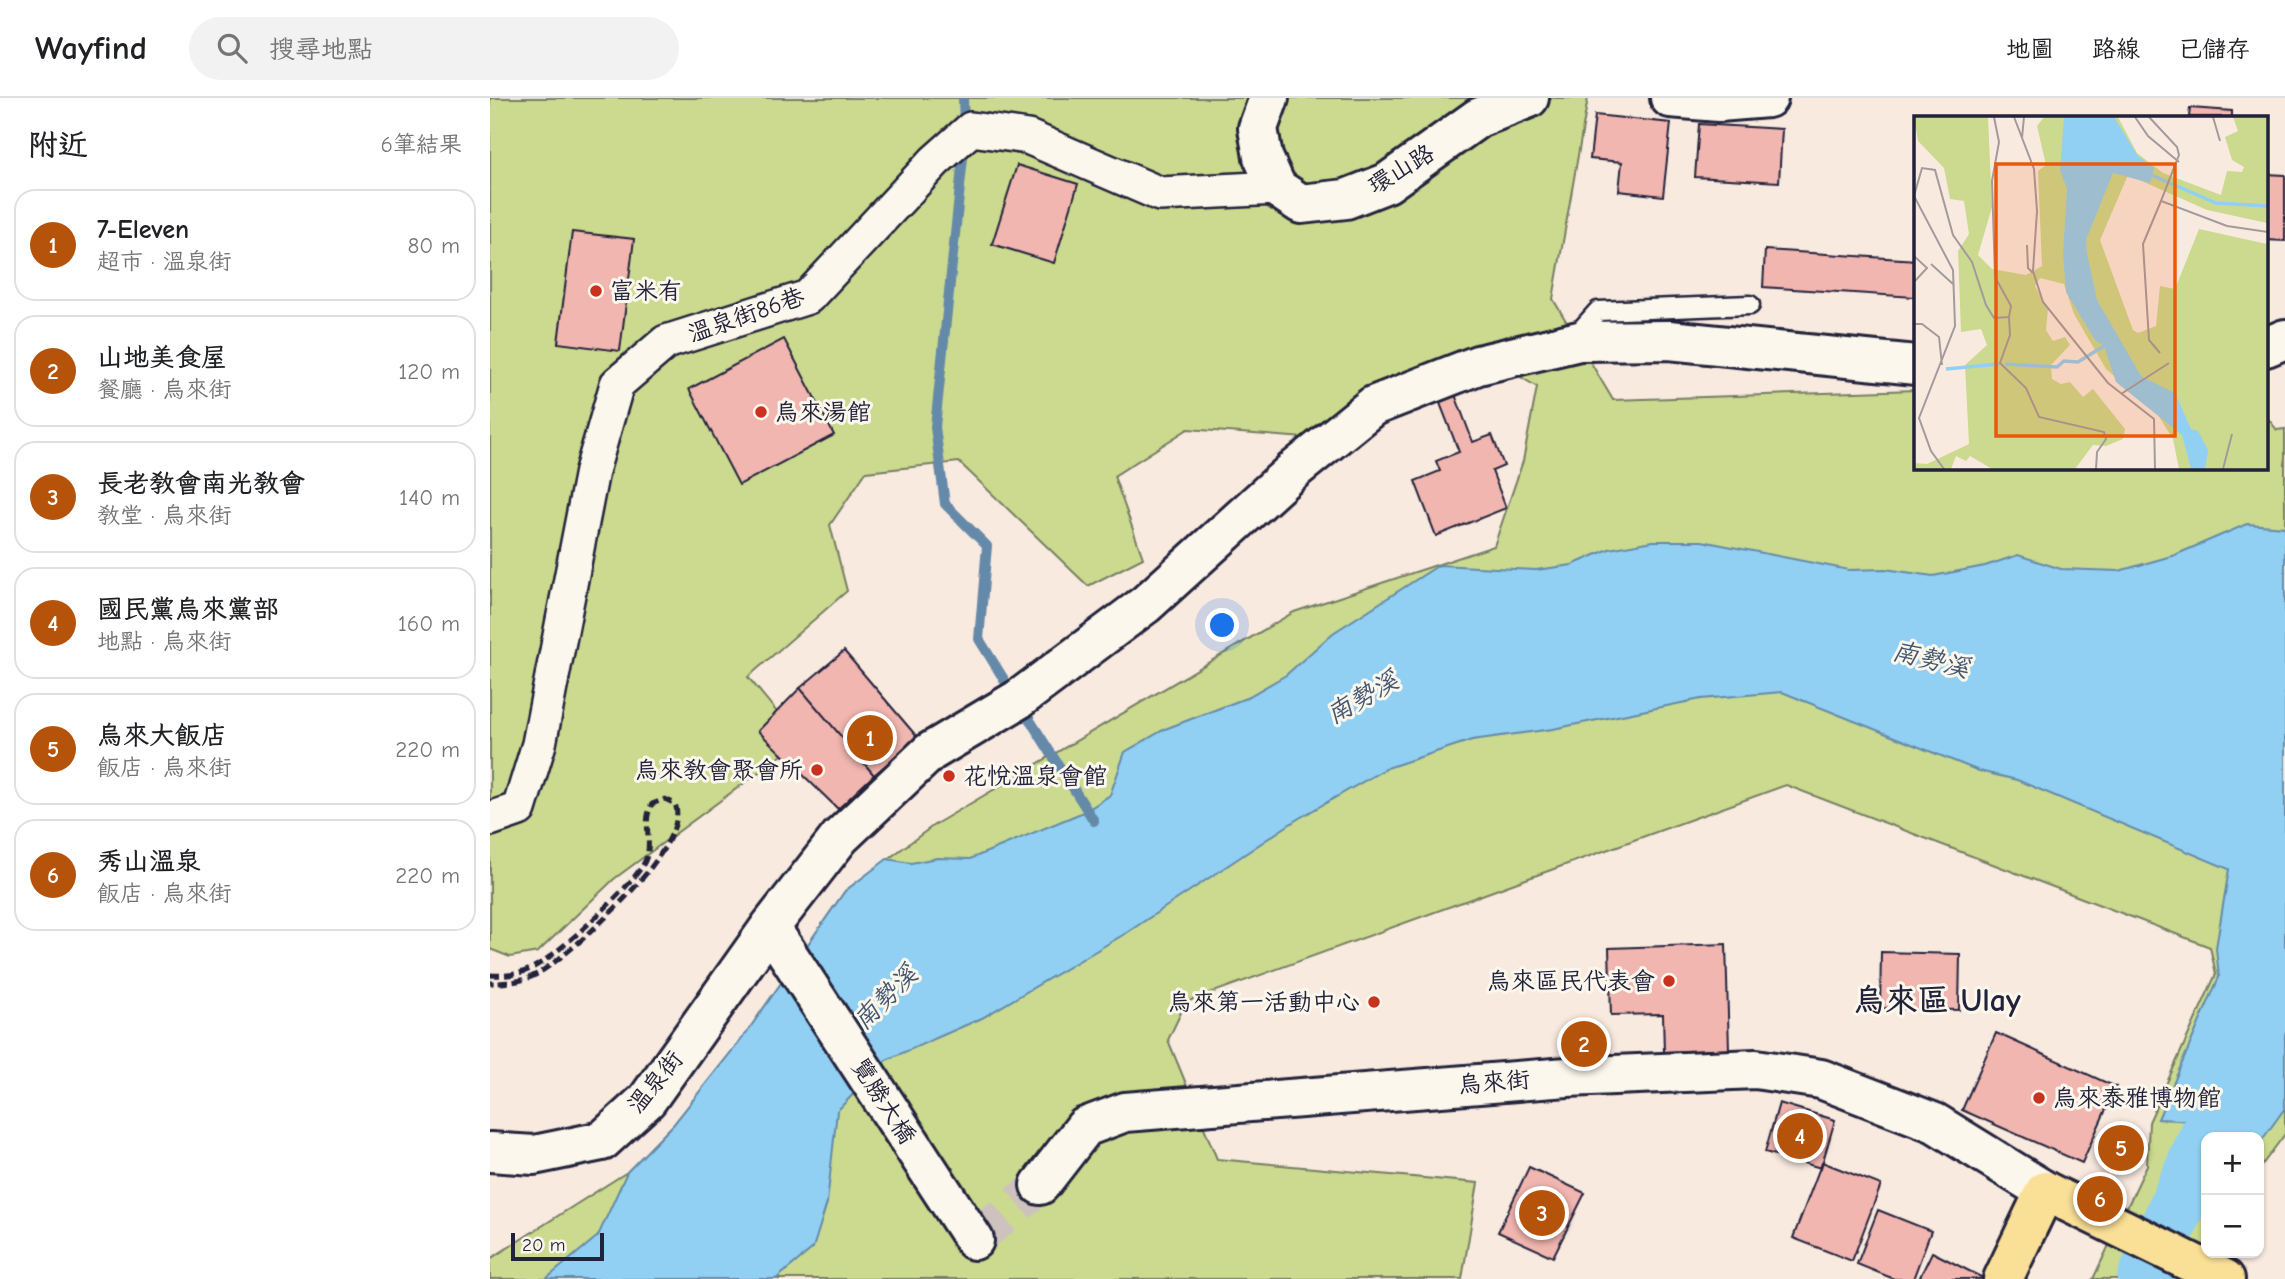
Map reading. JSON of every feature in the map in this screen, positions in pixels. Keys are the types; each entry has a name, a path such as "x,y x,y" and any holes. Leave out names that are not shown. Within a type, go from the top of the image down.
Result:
{"main road":[{"name":"烏來街","path":"2045,1191 2225,1279"},
{"path":"2003,1279 2045,1191"}],"street":[{"path":"1269,98 1258,128 1262,157 1277,188"},
{"name":"環山路","path":"1277,188 1301,204 1346,199 1387,183 1478,118 1529,98"},
{"path":"1670,98 1719,102 1768,98"},
{"name":"溫泉街86巷","path":"490,819 519,810 540,744 592,471 617,384 666,342 808,298 946,151 971,128 1028,136 1160,194 1277,188"},
{"path":"2268,346 2285,339"},
{"name":"溫泉街","path":"490,1152 534,1155 602,1141 646,1100 770,927 840,837 930,752 1019,699 1146,604 1294,470 1373,407 1478,365 1579,341 1669,340 1914,365"},
{"name":"覽勝大橋","path":"770,927 974,1240"},
{"name":"烏來街","path":"1040,1185 1085,1127 1125,1112 1567,1077 1756,1069 1821,1079 1936,1123 2045,1191"}],"lane":[{"path":"1569,344 1598,311 1750,306"}],"green space":[{"path":"490,98 1588,98 1553,299 1613,400 1914,390 1914,469 2268,469 2268,419 2277,430 2285,429 2285,1134 2264,1162 2264,1132 2201,1132 2201,1258 2214,1258 2205,1279 2093,1279 2147,1165 2149,1122 2216,974 2210,947 1786,785 1186,1002 1168,1040 1217,1159 1478,1183 1462,1279 490,1279 490,1259 627,1172 673,1125 747,1032 845,891 934,825 1294,612 1494,546 1523,461 1537,387 1483,354 1331,440 1188,429 1114,476 1143,558 1088,586 959,462 866,472 830,525 847,591 748,677 801,741 614,879 538,952 510,957 490,949"}],"water":[{"name":"南勢溪","path":"2247,524 2285,527 2285,1108 2264,1137 2264,1132 2236,1132 2217,1122 2158,1119 2219,977 2216,948 2229,869 2017,780 1979,771 1782,692 1701,699 1553,729 1472,740 1387,768 1296,820 1128,932 982,1018 886,1060 837,1111 827,1203 813,1248 776,1279 546,1279 598,1236 627,1172 673,1125 747,1032 845,891 887,859 911,863 937,858 970,859 1086,811 1110,795 1125,752 1165,729 1246,698 1286,675 1333,633 1439,565 1536,570 1572,565 1609,549 1653,541 1702,541 1849,570 1885,569 1933,576 1985,566 2018,555 2061,569 2119,571 2175,555"}],"building":[{"path":"2190,108 2232,111 2232,116 2189,116"},
{"path":"1595,115 1671,123 1663,196 1619,191 1622,162 1590,159"},
{"path":"1699,124 1782,129 1779,182 1695,177"},
{"path":"1017,165 1078,184 1054,263 992,244"},
{"path":"2268,174 2285,175 2285,241 2268,240"},
{"name":"富米有","path":"572,232 634,239 620,351 558,343"},
{"path":"1765,250 1914,260 1914,297 1763,287"},
{"name":"烏來湯館","path":"784,339 834,435 739,485 689,389"},
{"path":"1454,392 1473,442 1492,435 1504,466 1492,471 1506,508 1436,536 1415,481 1440,471 1436,461 1459,452 1438,398"},
{"path":"844,651 918,738 874,775 800,688"},
{"path":"800,688 874,775 838,809 758,731"},
{"name":"烏來區民代表會","path":"1726,944 1729,1050 1664,1052 1663,1014 1611,1015 1609,948"},
{"path":"1881,952 1960,954 1959,1010 1880,1008"},
{"name":"烏來泰雅博物館","path":"1996,1033 2116,1087 2082,1163 1962,1110"},
{"path":"1779,1103 1835,1120 1821,1168 1765,1152"},
{"path":"1822,1162 1881,1185 1852,1261 1793,1238"},
{"path":"1529,1167 1585,1193 1553,1257 1498,1232"},
{"path":"1878,1210 1931,1231 1913,1279 1894,1279 1857,1264"},
{"path":"1932,1252 1981,1277 1980,1279 1919,1279"}],"waterway":[{"path":"963,98 964,125"},
{"path":"964,148 935,427 945,504 987,546 979,639 1013,694"},
{"path":"1021,706 1094,821"},
{"path":"2209,1132 2266,1006 2285,975"},
{"path":"2145,1279 2201,1150"}],"tunnel":[{"path":"974,1240 1040,1185"}],"railway":[{"path":"490,975 512,974 532,968 594,919 626,886 645,861 648,818 652,804 665,799 675,804 676,822 666,845 648,871 601,922 554,963 537,974 515,982 490,983"}],"place":[{"name":"富米有","path":"596,291"},
{"name":"烏來湯館","path":"761,412"},
{"name":"7-Eleven","path":"870,738"},
{"name":"烏來教會聚會所","path":"817,770"},
{"name":"花悅溫泉會館","path":"949,776"},
{"name":"烏來區民代表會","path":"1669,981"},
{"name":"烏來第一活動中心","path":"1374,1002"},
{"name":"山地美食屋","path":"1584,1044"},
{"name":"烏來泰雅博物館","path":"2039,1098"},
{"name":"國民黨烏來黨部","path":"1800,1136"},
{"name":"烏來大飯店","path":"2121,1148"},
{"name":"秀山溫泉","path":"2100,1199"},
{"name":"長老教會南光教會","path":"1542,1213"}],"district":[{"name":"烏來區 Ulay","path":"1937,1000"}]}
